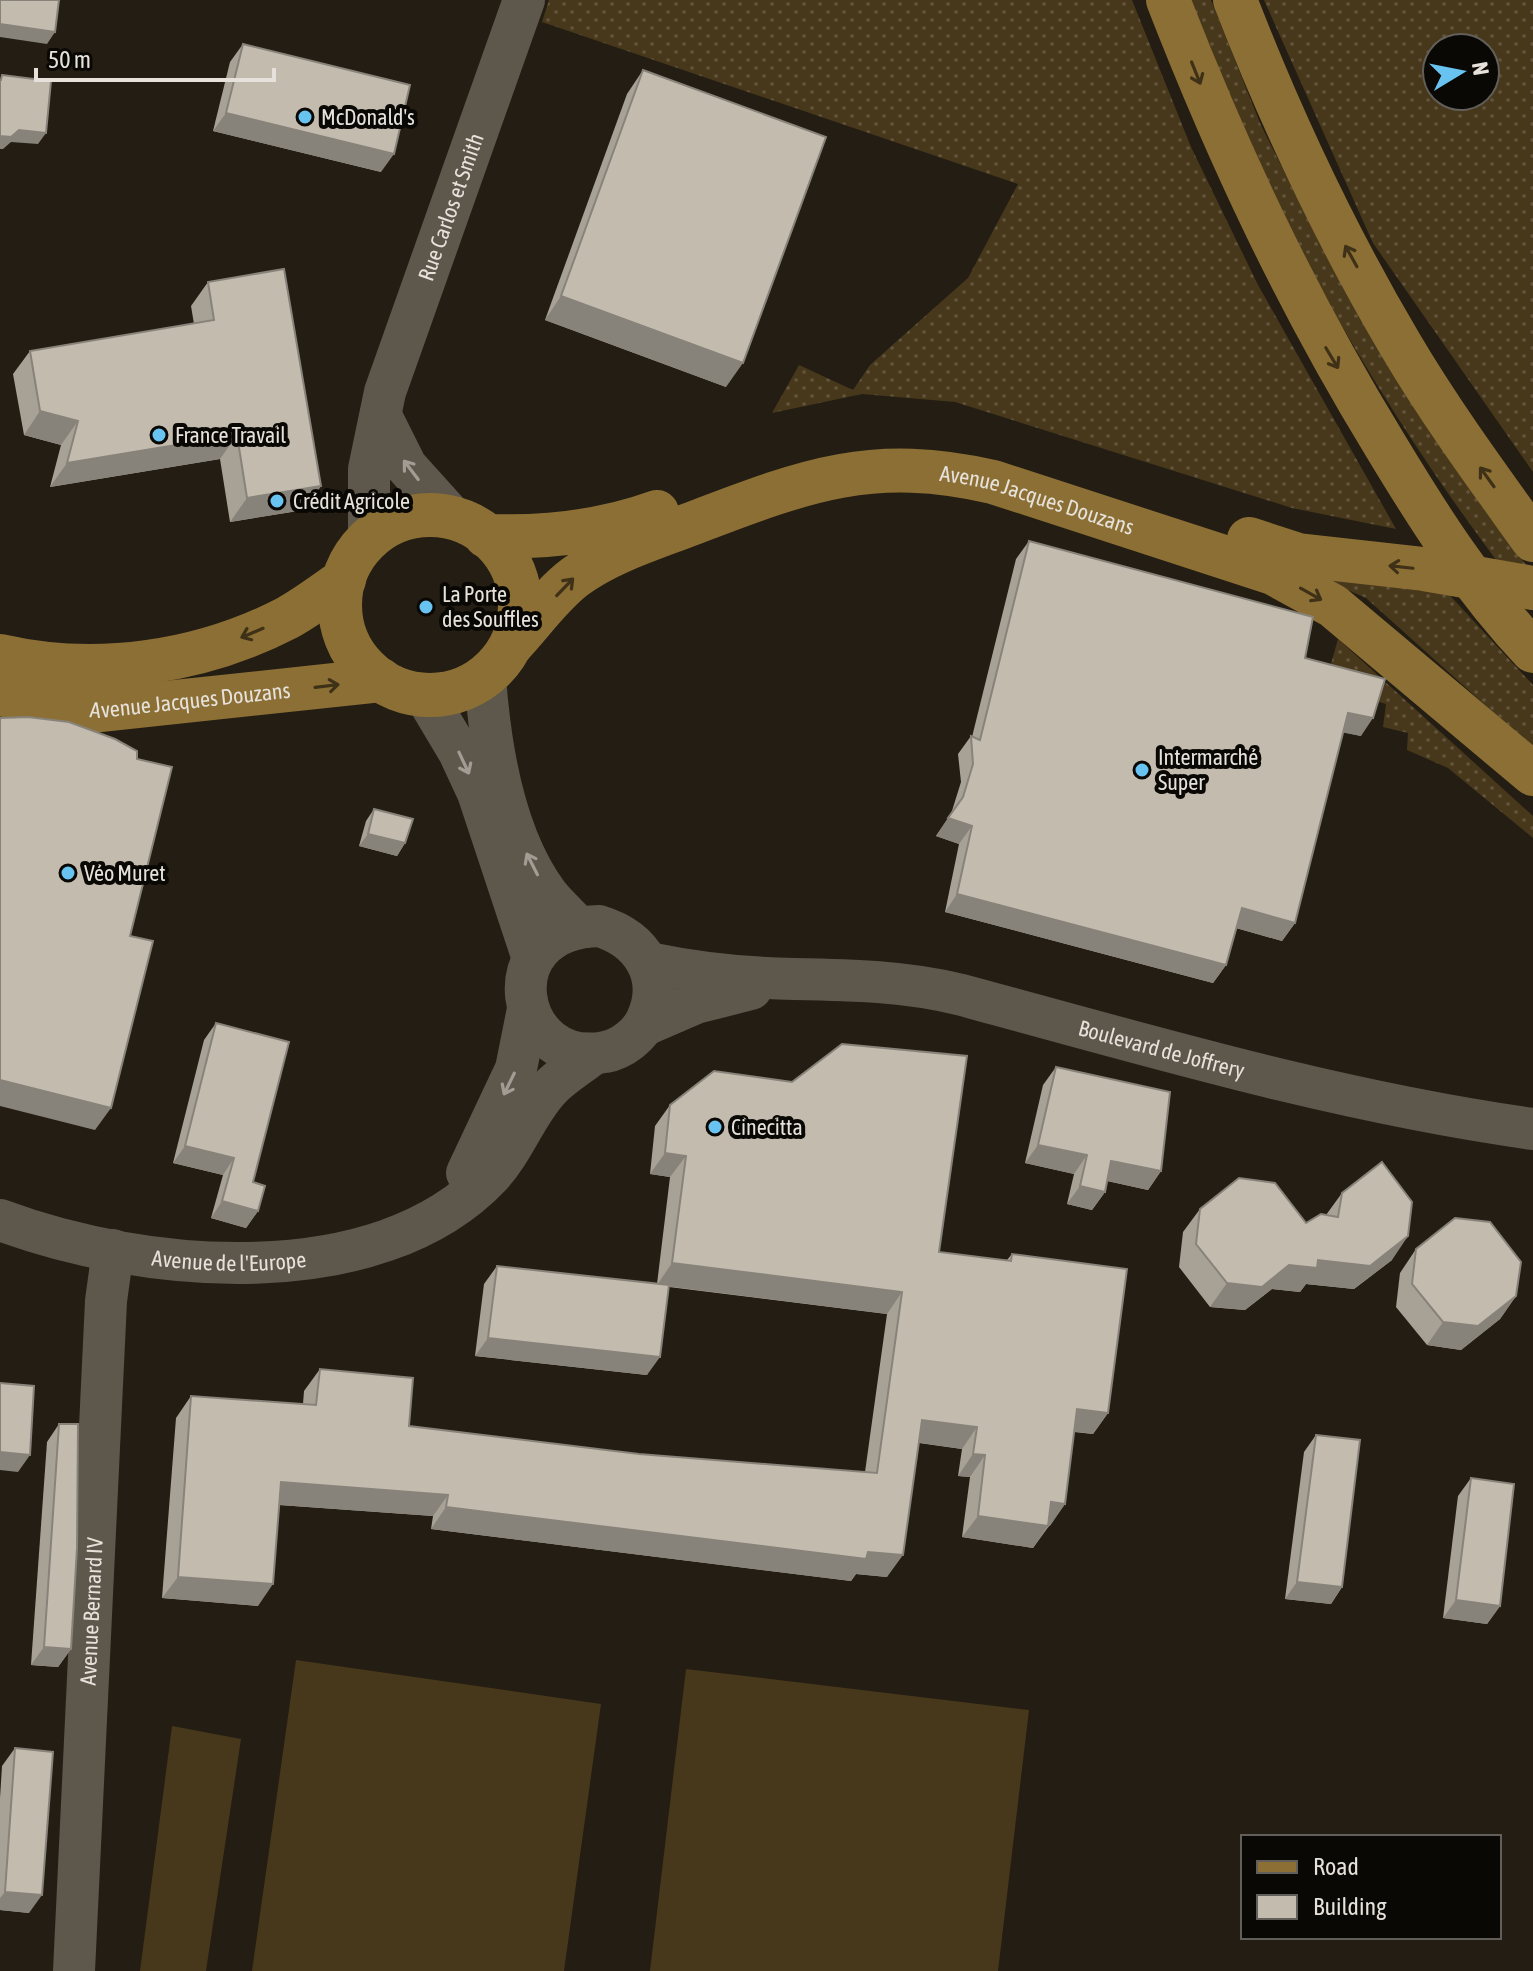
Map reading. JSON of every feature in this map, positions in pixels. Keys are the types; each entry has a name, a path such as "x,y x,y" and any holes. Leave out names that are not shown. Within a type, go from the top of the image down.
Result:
{"main road":[{"path":"1168,0 1213,115 1267,235 1319,335 1435,528 1519,636"},
{"path":"1235,0 1266,80 1329,216 1401,346 1465,446 1533,540"},
{"name":"Avenue Jacques Douzans","path":"469,526 555,535 625,523 821,455 886,445 923,445 991,455 1298,555 1424,569 1533,588"},
{"name":"Avenue Jacques Douzans","path":"498,660 574,578 624,550 774,492 842,473 916,469 955,473 993,482 1273,573 1333,606 1533,774"},
{"path":"420,515 469,526 509,562 517,581 520,603 498,660 466,688 425,695 381,680 360,660 346,636 341,609 344,580 352,560 369,540 399,520 420,515"},
{"name":"Avenue Jacques Douzans","path":"0,656 55,664 141,664 219,647 288,617 344,580"},
{"name":"Avenue Jacques Douzans","path":"0,694 100,710 381,680"}],"street":[{"name":"Rue Carlos et Smith","path":"369,540 369,469 385,392 524,0"},
{"path":"381,416 406,466 469,526"},
{"path":"498,660 489,740 521,843 547,893 578,927"},
{"path":"425,695 459,752 478,793 532,956 526,979 528,1009 516,1069 451,1206"},
{"path":"528,1009 552,1043 571,1052 592,1055 612,1051 631,1040 645,1025 653,1006 655,984 649,963 637,945 620,932 599,926 578,927 557,934 532,956"},
{"name":"Boulevard de Joffrery","path":"649,963 697,973 791,979 860,979 961,995 1031,1017 1432,1115 1533,1129"},
{"name":"Boulevard de Joffrery","path":"645,1025 696,1003 791,979"},
{"name":"Avenue de l'Europe","path":"0,1220 113,1250 167,1259 275,1263 374,1247 414,1230 491,1175 549,1089 592,1055"},
{"name":"Avenue Bernard IV","path":"74,1971 106,1301 113,1250"}],"shaded area":[{"path":"549,0 1132,0 1191,147 1258,285 1396,529 1292,508 955,402 862,394 772,413 799,365 853,390 870,365 968,278 1018,184 542,22"},
{"path":"1190,0 1211,0 1260,123 1324,252 1394,373 1484,510 1533,574 1533,608 1410,437 1337,317 1303,256 1242,130"},
{"path":"1264,0 1533,0 1533,472 1373,243"},
{"path":"1325,580 1443,588 1533,685 1533,748 1366,598"},
{"path":"1338,639 1533,816 1533,838 1448,768 1407,750 1408,733 1383,727 1386,704 1325,685"},
{"path":"296,1660 601,1704 564,1971 252,1971"},
{"path":"686,1669 1029,1710 998,1971 650,1971"},
{"path":"172,1726 241,1739 206,1971 140,1971"}],"building":[{"path":"0,0 59,0 55,32 0,24"},
{"name":"McDonald's","path":"243,44 410,85 394,154 226,113"},
{"path":"643,70 826,137 743,363 561,296"},
{"path":"2,75 51,81 46,133 19,130 11,137 0,136"},
{"path":"284,269 321,486 247,498 237,435 67,463 78,421 40,411 30,351 214,320 208,282"},
{"name":"Intermarché Super","path":"1029,541 1313,617 1305,658 1385,679 1373,718 1348,713 1295,923 1242,908 1226,965 957,894 972,826 948,818 963,797 973,764 971,736 980,740"},
{"name":"Véo Muret","path":"28,717 69,722 115,739 137,751 137,759 172,767 130,936 153,941 111,1108 0,1080 0,718"},
{"path":"374,809 413,819 405,843 368,834"},
{"path":"216,1023 289,1042 253,1182 265,1186 258,1211 222,1201 234,1158 185,1146"},
{"path":"842,1044 967,1056 939,1252 1011,1261 1012,1254 1127,1269 1108,1413 1077,1409 1065,1504 1051,1502 1048,1526 978,1516 985,1455 973,1454 977,1427 922,1420 903,1555 868,1552 866,1559 446,1507 448,1495 281,1482 273,1584 178,1577 191,1396 316,1405 320,1369 413,1378 409,1426 639,1454 877,1473 902,1292 672,1263 686,1156 665,1153 670,1105 714,1071 792,1082"},
{"path":"1056,1067 1170,1092 1161,1171 1111,1161 1105,1192 1080,1186 1087,1155 1038,1145"},
{"path":"1382,1162 1412,1202 1408,1236 1370,1266 1318,1260 1317,1268 1289,1265 1262,1287 1227,1283 1196,1244 1200,1209 1239,1178 1275,1183 1306,1223 1321,1214 1338,1217 1342,1193"},
{"path":"1455,1218 1490,1222 1521,1262 1516,1296 1478,1326 1443,1322 1412,1284 1416,1249"},
{"path":"497,1266 669,1285 660,1357 488,1338"},
{"path":"0,1383 34,1386 30,1455 0,1452"},
{"path":"59,1424 78,1424 77,1548 71,1649 44,1647"},
{"path":"1316,1435 1360,1440 1342,1587 1297,1582"},
{"path":"1471,1478 1514,1484 1500,1606 1456,1600"},
{"path":"15,1748 53,1752 42,1895 5,1892"}],"place":[{"name":"McDonald's","path":"305,117"},
{"name":"France Travail","path":"159,435"},
{"name":"Crédit Agricole","path":"277,501"},
{"name":"La Porte des Souffles","path":"426,607"},
{"name":"Intermarché Super","path":"1142,770"},
{"name":"Véo Muret","path":"68,873"},
{"name":"Cinecitta","path":"715,1127"}]}
